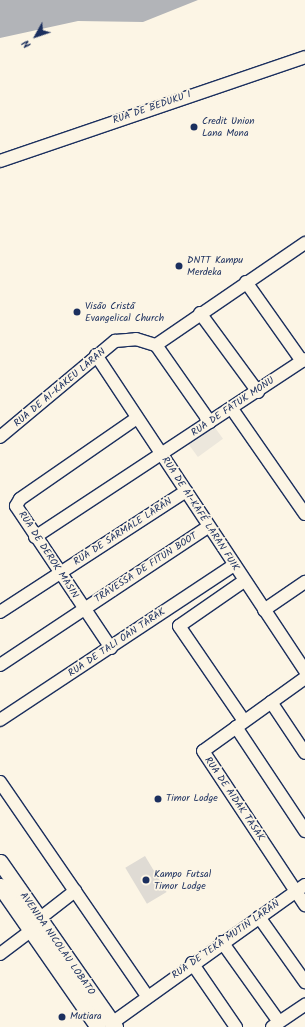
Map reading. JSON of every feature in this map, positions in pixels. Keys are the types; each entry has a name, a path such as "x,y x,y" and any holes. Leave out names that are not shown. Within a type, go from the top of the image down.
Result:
{"main road":[{"name":"AVENIDA NICOLAU LOBATO","path":"0,862 35,925 98,1027"},
{"name":"AVENIDA NICOLAU LOBATO","path":"0,886 35,925 114,1025"}],"street":[{"name":"RUA DE BEDUKU I","path":"0,161 305,57"},
{"path":"210,422 156,345 200,313 305,243"},
{"path":"246,282 303,360"},
{"path":"200,313 258,392"},
{"name":"RUA DE AI-KAKEU LARAN","path":"0,437 116,341 136,340 156,345"},
{"name":"RUA DE AI-KAFÉ LARAN FUIK","path":"96,356 186,491 208,527 305,671"},
{"name":"RUA DE FATUK MONU","path":"35,537 258,392 303,360"},
{"path":"232,409 305,514"},
{"name":"RUA DE DEROK MASIN","path":"111,648 35,537 16,506 20,499 137,418"},
{"name":"RUA DE SARMALE LARAN","path":"0,612 186,491"},
{"name":"TRAVESSA DE FITUN BOOT","path":"0,665 208,527"},
{"name":"RUA DE TALI OAN TARAK","path":"0,720 111,648 234,565"},
{"path":"244,581 179,626 305,831"},
{"path":"264,610 305,582"},
{"name":"RUA DE AIDAK TASAK","path":"300,888 203,753 240,724 305,678"},
{"path":"271,702 305,754"},
{"path":"0,782 147,996"},
{"path":"300,888 305,905"},
{"name":"RUA DE TEKA MUTIN LARAN","path":"114,1025 147,996 300,888"},
{"path":"0,954 75,891"},
{"path":"259,917 305,982"},
{"path":"222,942 276,1025 305,1005"},
{"path":"192,963 236,1027"}],"shaded area":[{"path":"0,0 198,0 143,22 78,21 0,38"},
{"path":"213,425 223,439 198,457 188,443"},
{"name":"Kampo Futsal Timor Lodge","path":"145,856 167,892 147,904 125,868"}],"place":[{"name":"Credit Union Lana Mona","path":"194,127"},
{"name":"DNTT Kampu Merdeka","path":"179,266"},
{"name":"Visão Cristã Evangelical Church","path":"77,312"},
{"name":"Timor Lodge","path":"158,799"},
{"name":"Kampo Futsal Timor Lodge","path":"146,880"},
{"name":"Mutiara","path":"62,1017"}]}
